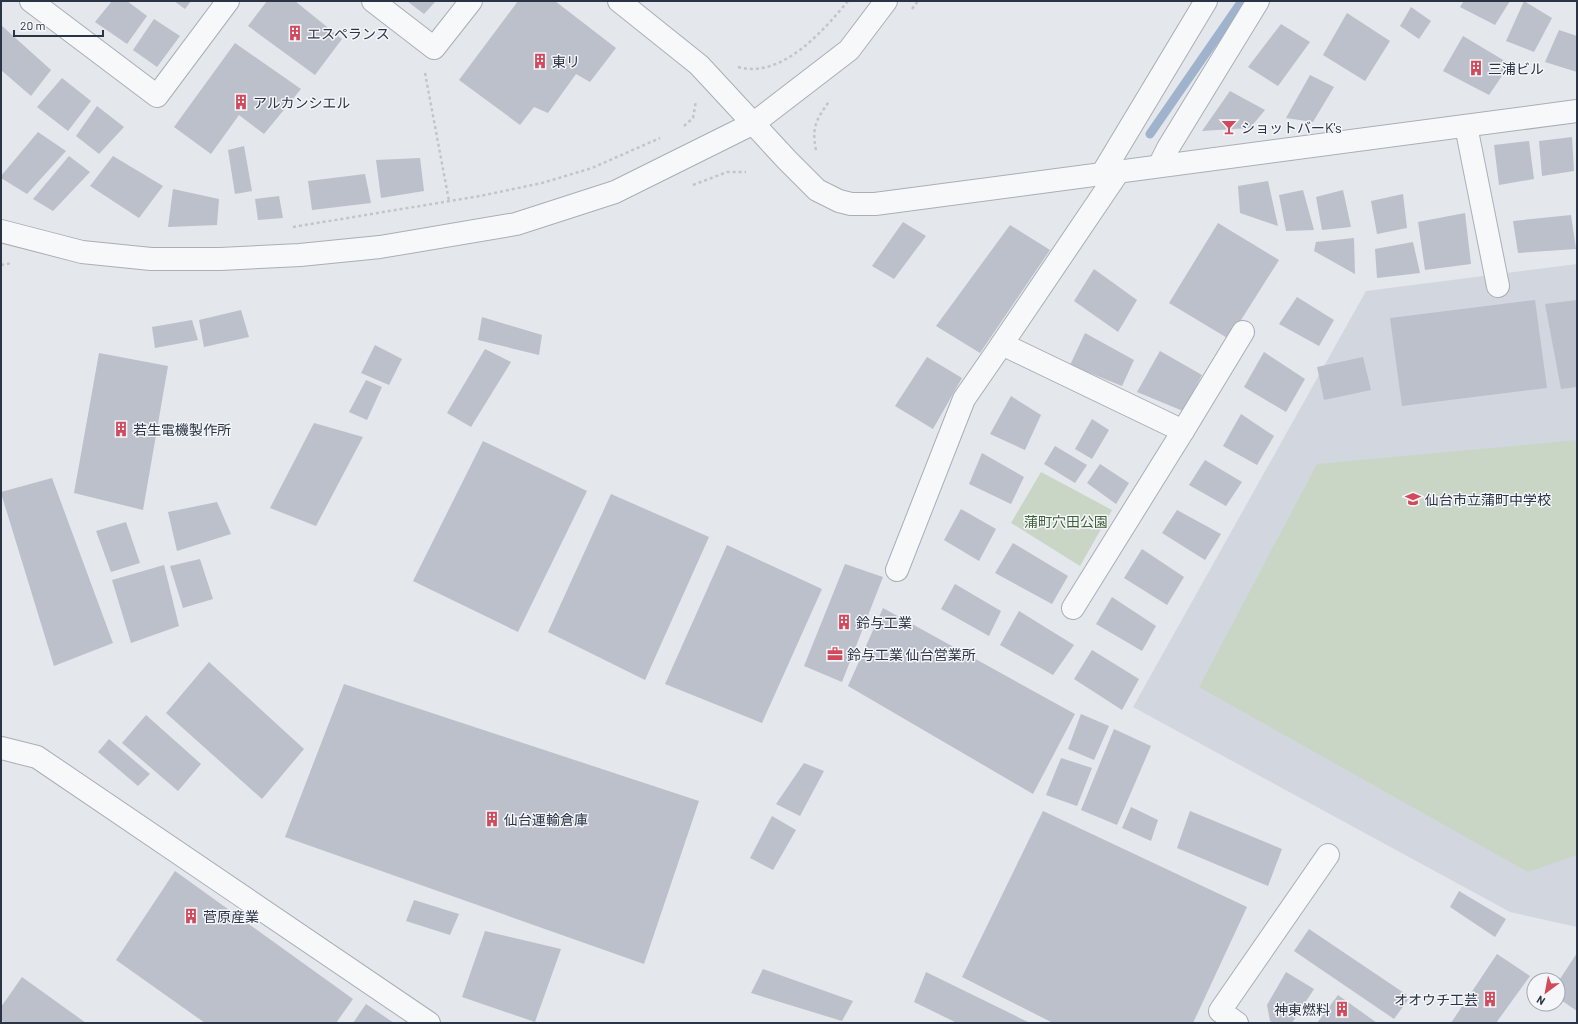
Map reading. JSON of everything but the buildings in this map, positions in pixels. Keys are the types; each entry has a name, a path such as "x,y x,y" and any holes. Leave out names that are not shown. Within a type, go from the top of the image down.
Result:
{"street":[{"path":"31,1 157,96 228,1"},
{"path":"373,1 434,48 471,1"},
{"path":"619,1 699,65 787,160 817,190 833,199 851,204 875,204 1577,111"},
{"path":"1,231 82,252 151,259 220,259 300,255 380,247 516,224 615,192 754,123 849,50 886,1"},
{"path":"897,570 964,399 1002,344 1111,173 1206,1"},
{"path":"1159,166 1168,148 1258,1"},
{"path":"1466,126 1498,286"},
{"path":"1073,608 1243,332"},
{"path":"1002,344 1183,431"},
{"path":"1,748 37,757 430,1023"},
{"path":"1237,1023 1220,1011 1328,855"}],"path":[{"path":"734,66 747,70 772,67 803,48 848,1"},
{"path":"434,48 424,62 449,201"},
{"path":"682,127 693,118 695,112 695,96"},
{"path":"286,228 449,201 542,183 569,176 611,161 666,135"}],"shaded area":[{"name":"仙台市立蒲町中学校","path":"1577,264 1577,927 1510,912 1133,707 1366,291"}],"green space":[{"path":"1577,440 1577,855 1528,872 1199,687 1317,464"},
{"name":"蒲町穴田公園","path":"1041,472 1112,510 1080,566 1011,523"}],"waterway":[{"path":"1150,134 1242,1"}],"place":[{"name":"エスペランス","path":"295,33"},
{"name":"東リ","path":"540,61"},
{"name":"三浦ビル","path":"1476,68"},
{"name":"アルカンシエル","path":"241,102"},
{"name":"ショットバーK's","path":"1229,127"},
{"name":"若生電機製作所","path":"121,429"},
{"name":"仙台市立蒲町中学校","path":"1413,499"},
{"name":"鈴与工業","path":"844,622"},
{"name":"鈴与工業 仙台営業所","path":"835,654"},
{"name":"仙台運輸倉庫","path":"492,819"},
{"name":"菅原産業","path":"191,916"},
{"name":"オオウチ工芸","path":"1490,999"},
{"name":"神東燃料","path":"1342,1009"}]}
